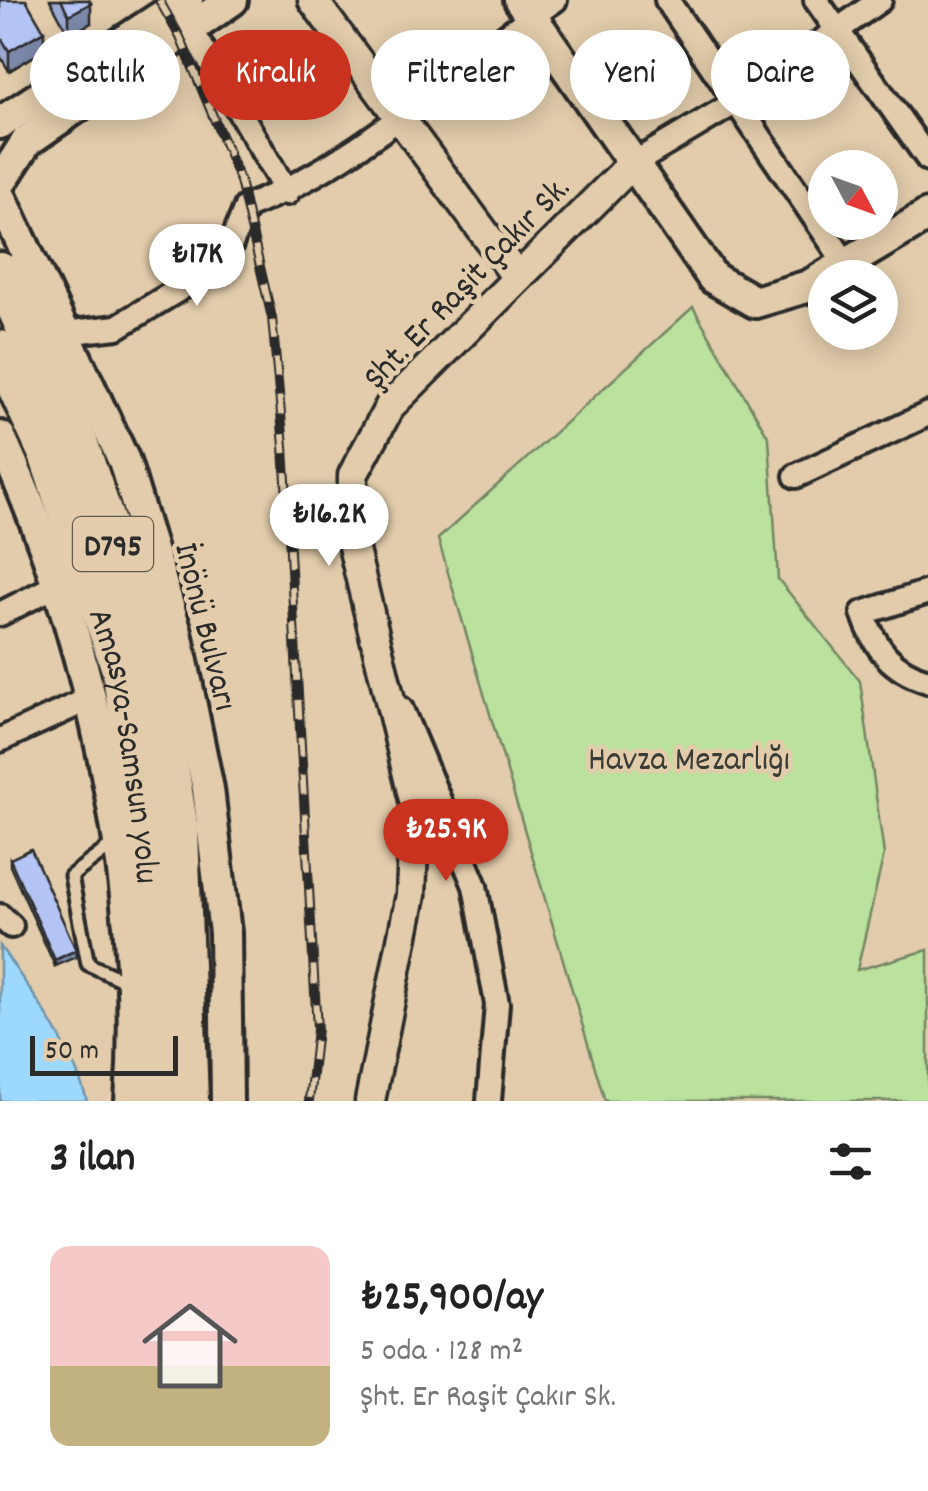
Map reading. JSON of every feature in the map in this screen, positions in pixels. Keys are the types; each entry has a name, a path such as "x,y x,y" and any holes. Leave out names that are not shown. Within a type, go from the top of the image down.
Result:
{"highway":[{"name":"Amasya-Samsun yolu","path":"0,272 78,442 152,661 148,836 160,1028 156,1101"},
{"name":"Amasya-Samsun yolu","path":"0,350 48,454 121,669 148,836"},
{"name":"D795","path":"148,836 188,1101"}],"main road":[{"path":"0,123 189,15 232,0"},
{"path":"536,5 631,165 713,278 755,302 808,286"},
{"path":"1,186 27,141 189,15"},
{"name":"İnönü Bulvarı","path":"1,186 124,461 176,632 208,789 225,933 226,1101"},
{"path":"853,260 928,215"},
{"path":"0,436 31,503 90,698 148,836 131,984 136,1036 131,1101"}],"street":[{"path":"313,0 371,76"},
{"path":"667,0 711,65"},
{"path":"816,0 837,30 880,0"},
{"path":"506,30 536,5"},
{"path":"189,15 286,193"},
{"path":"850,48 928,159"},
{"path":"631,165 711,117"},
{"path":"64,333 116,328 224,262 246,207 286,193 396,120"},
{"path":"405,120 516,276"},
{"path":"748,120 843,260"},
{"name":"Şht. Er Raşit Çakır Sk.","path":"370,1101 411,895 415,804 352,542 353,475 390,406 631,165"},
{"path":"796,476 928,414"},
{"path":"0,614 57,585"},
{"path":"928,592 863,613 875,648 909,676 928,682"},
{"path":"386,673 475,886 497,1004 488,1101"},
{"path":"0,740 90,698"}],"lane":[{"path":"131,984 88,964 71,876 148,836"}],"green space":[{"name":"Havza Mezarlığı","path":"693,307 769,438 778,579 860,681 884,854 857,970 928,950 928,1101 605,1101 438,539"}],"water":[{"path":"0,946 61,1040 87,1101 0,1101"}],"building":[{"path":"0,0 26,0 43,30 30,30 30,39 9,51 0,36"},
{"path":"61,0 89,0 91,3 69,15"},
{"path":"31,849 76,950 55,960 10,859"}],"railway":[{"path":"159,0 180,37 240,181 272,318 284,446 317,1029 309,1101"}]}
